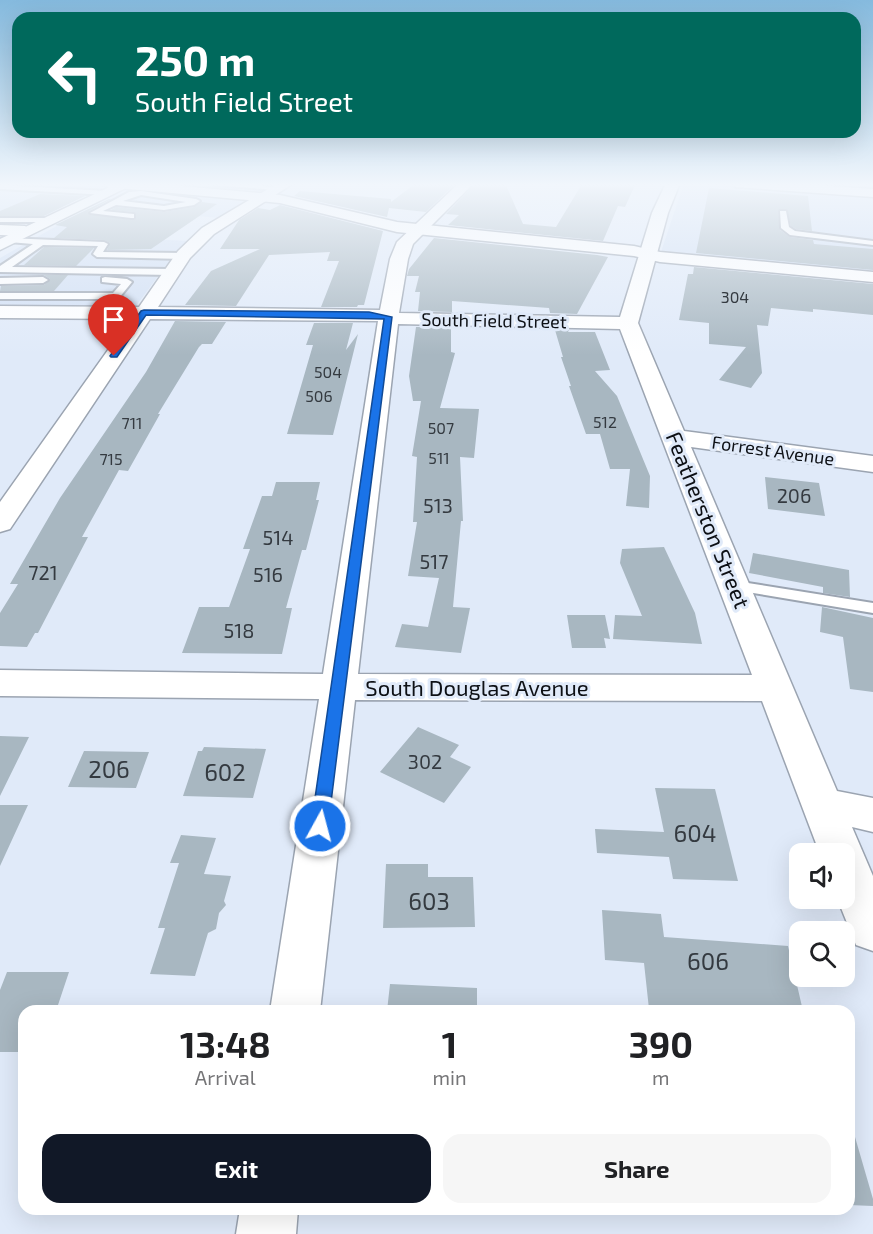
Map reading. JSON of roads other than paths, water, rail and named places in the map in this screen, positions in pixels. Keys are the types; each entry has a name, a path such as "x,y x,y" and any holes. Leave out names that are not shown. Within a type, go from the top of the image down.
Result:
{"street":[{"path":"0,523 177,264 199,241"},
{"path":"296,1005 388,317 399,260 406,241"},
{"path":"523,241 873,277"},
{"path":"628,323 652,241"},
{"name":"South Field Street","path":"0,312 369,314 402,319 628,323"},
{"name":"Featherston Street","path":"628,323 838,843"},
{"name":"Forrest Avenue","path":"674,437 873,464"},
{"name":"South Douglas Avenue","path":"0,683 338,687 775,688"},
{"path":"822,804 873,815"},
{"path":"855,887 873,930"},
{"path":"266,1234 268,1215"}],"lane":[{"path":"23,241 104,244 81,270"},
{"path":"854,241 873,243"},
{"path":"2,269 41,242"},
{"path":"97,254 177,264"},
{"path":"2,269 81,270 177,264"},
{"path":"0,280 128,282 103,312"},
{"path":"0,296 116,296"},
{"path":"735,586 873,608"}]}
